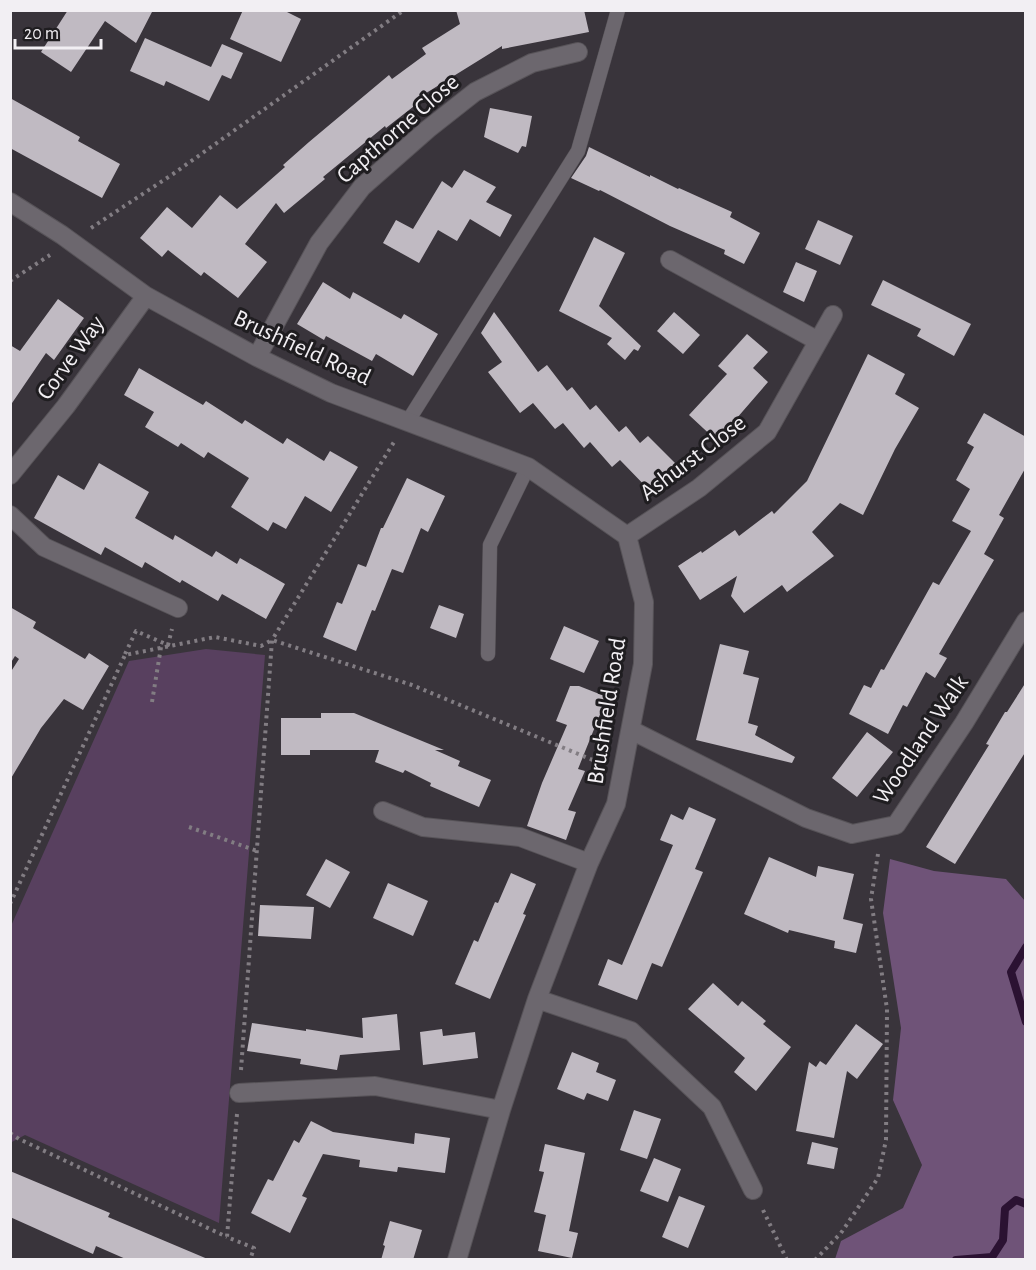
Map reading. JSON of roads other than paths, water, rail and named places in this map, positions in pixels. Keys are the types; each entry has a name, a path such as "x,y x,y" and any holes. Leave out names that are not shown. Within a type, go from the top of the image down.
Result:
{"street":[{"name":"Capthorne Close","path":"258,357 319,243 362,187 428,129 475,92 532,63 578,52"},
{"name":"Brushfield Road","path":"10,202 66,238 146,296 258,357 331,393 528,467 627,536 644,602 643,664 616,804 589,863 537,999 501,1110 458,1260"},
{"path":"670,260 818,341"},
{"name":"Corve Way","path":"10,475 66,406 146,296"},
{"name":"Ashurst Close","path":"627,536 699,488 767,432 833,315"},
{"path":"10,515 44,547 178,608"},
{"name":"Woodland Walk","path":"631,730 806,818 852,834 896,825 964,723 1026,621"},
{"path":"383,811 423,827 520,837 589,863"},
{"path":"537,999 631,1032 712,1107 753,1190"},
{"path":"239,1093 375,1086 501,1110"}],"lane":[{"path":"408,421 578,151 618,10"},
{"path":"488,654 490,545 528,467"}],"waterway":[{"path":"1026,947 1011,972 1026,1022"},
{"path":"956,1260 992,1257 1003,1240 1005,1209 1016,1200 1026,1204"}]}
